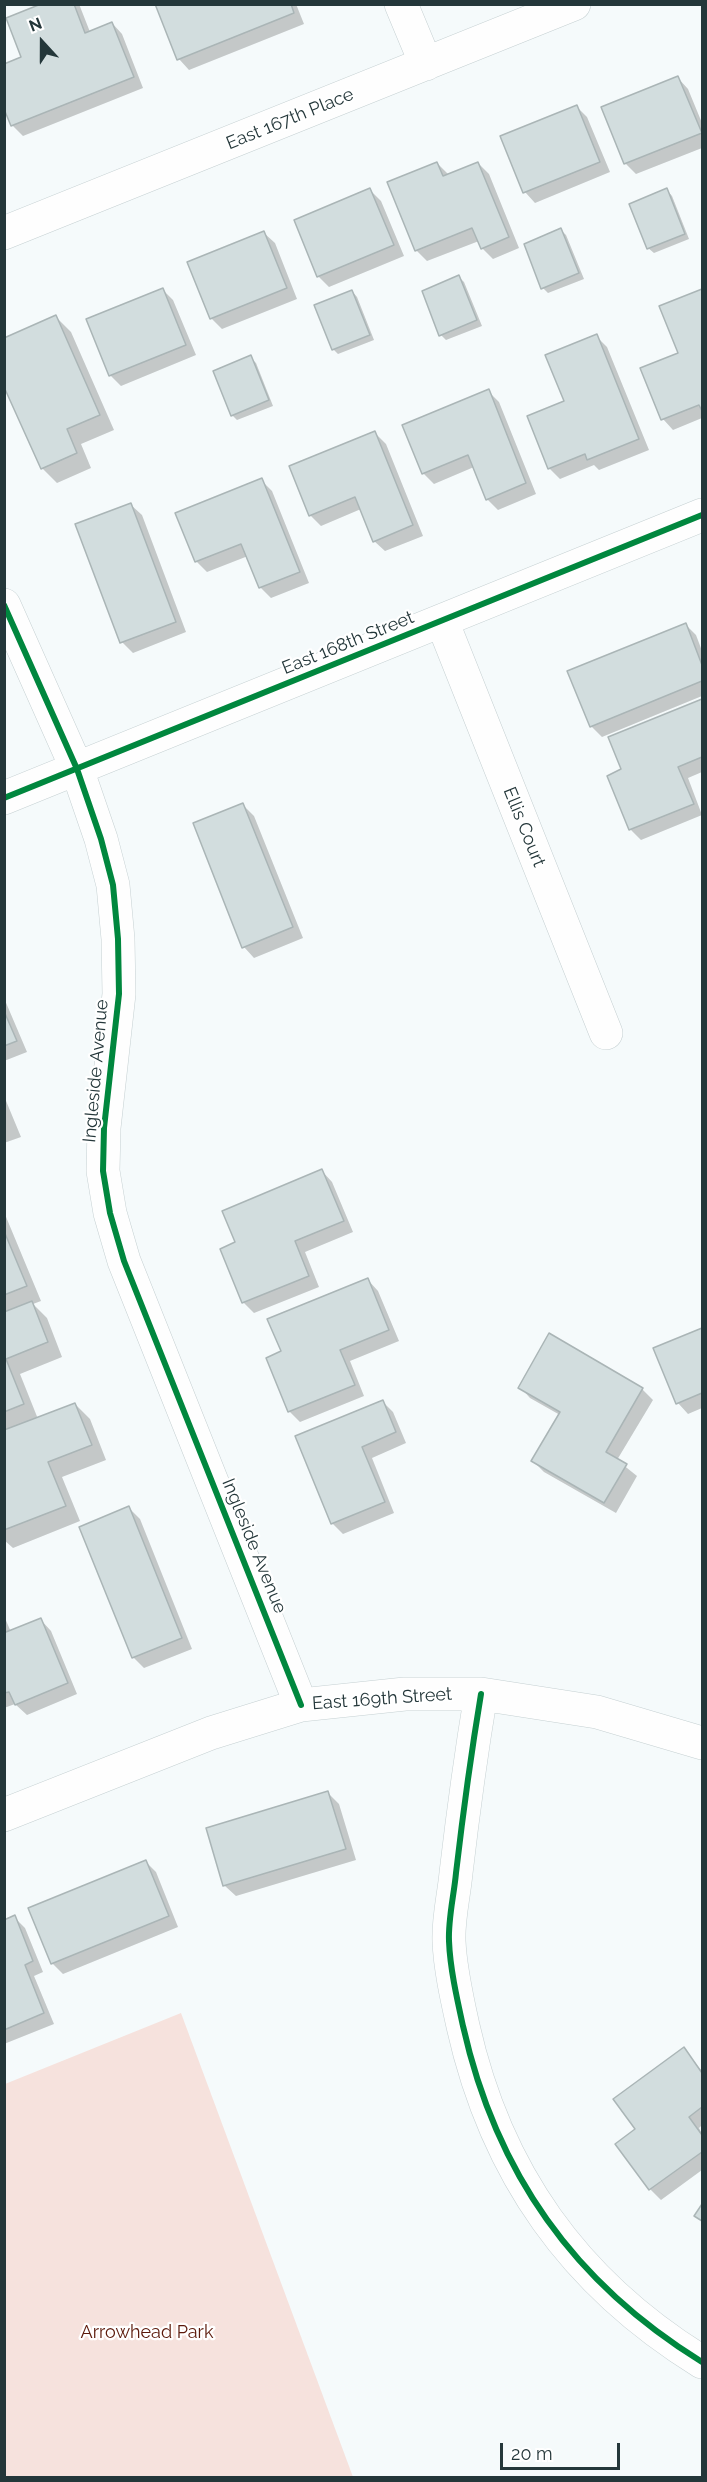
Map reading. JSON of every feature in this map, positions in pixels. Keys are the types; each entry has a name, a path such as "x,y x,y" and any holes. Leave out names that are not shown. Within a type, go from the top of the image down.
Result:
{"street":[{"path":"401,4 426,64"},
{"name":"East 167th Place","path":"4,233 574,4"},
{"name":"East 168th Street","path":"4,798 702,515"},
{"name":"Ingleside Avenue","path":"4,605 77,769 101,839 113,885 118,939 119,994 104,1128 103,1171 110,1213 124,1261 301,1705"},
{"name":"Ellis Court","path":"442,621 606,1033"},
{"name":"East 169th Street","path":"4,1815 211,1732 301,1705 405,1694 481,1694 597,1712 702,1743"},
{"path":"481,1694 465,1794 449,1940 459,2008 473,2070 499,2139 531,2198 554,2230 606,2289 665,2337 702,2362"}],"green space":[{"name":"Arrowhead Park","path":"181,2013 353,2477 5,2477 5,2084"}],"building":[{"path":"41,4 74,4 85,33 112,22 134,77 11,126 4,109 4,64 21,57 6,18"},
{"path":"155,4 291,4 294,13 177,60"},
{"path":"678,76 702,133 624,164 601,107"},
{"path":"577,105 600,162 523,193 500,136"},
{"path":"437,162 443,176 478,162 509,237 481,249 472,228 415,251 387,182"},
{"path":"370,188 394,245 317,277 294,220"},
{"path":"667,188 685,234 647,249 629,204"},
{"path":"561,228 579,273 541,289 524,244"},
{"path":"264,231 287,288 210,319 187,262"},
{"path":"459,275 477,320 439,336 422,291"},
{"path":"163,288 186,345 109,376 86,319"},
{"path":"702,289 702,411 699,405 661,420 640,368 678,353 659,306"},
{"path":"352,290 370,335 332,350 314,305"},
{"path":"56,315 100,415 67,429 77,453 41,469 4,387 4,338"},
{"path":"597,334 639,439 587,460 585,454 548,469 527,416 564,401 545,355"},
{"path":"251,355 269,400 231,416 213,371"},
{"path":"489,389 526,483 486,500 468,455 422,474 402,425"},
{"path":"375,431 413,525 373,542 355,497 309,516 289,466"},
{"path":"262,478 300,572 259,588 241,544 195,562 175,513"},
{"path":"131,503 176,622 120,643 75,524"},
{"path":"686,623 702,665 702,681 590,727 567,671"},
{"path":"702,699 702,757 678,767 694,804 629,830 607,776 621,769 608,737"},
{"path":"243,803 293,927 242,948 193,823"},
{"path":"4,1011 17,1041 4,1046"},
{"path":"322,1169 344,1221 295,1241 309,1276 242,1303 220,1249 235,1242 222,1211"},
{"path":"4,1231 27,1286 4,1295"},
{"path":"368,1278 389,1330 340,1350 355,1385 288,1412 266,1358 281,1351 267,1319"},
{"path":"32,1301 48,1342 6,1359 24,1404 4,1412 4,1312"},
{"path":"702,1328 702,1393 676,1404 653,1348"},
{"path":"549,1333 643,1388 606,1452 627,1464 604,1503 531,1461 560,1412 518,1388"},
{"path":"383,1400 396,1432 362,1447 385,1502 331,1524 295,1436"},
{"path":"75,1403 92,1445 48,1462 66,1506 4,1530 4,1430"},
{"path":"129,1506 182,1638 132,1658 79,1527"},
{"path":"41,1618 68,1683 15,1705 9,1692 4,1693 4,1629 6,1632"},
{"path":"328,1791 346,1849 223,1886 206,1828"},
{"path":"146,1860 169,1916 51,1964 28,1908"},
{"path":"15,1915 33,1961 25,1965 44,2013 4,2030 4,1920"},
{"path":"684,2047 702,2073 702,2107 689,2117 702,2135 702,2152 649,2190 615,2144 635,2129 613,2099"},
{"path":"702,2204 702,2221 694,2216"}],"cycle path":[{"path":"4,798 702,515"},
{"path":"4,605 77,769 101,839 113,885 118,939 119,994 104,1128 103,1171 110,1213 124,1261 301,1705"},
{"path":"481,1694 464,1806 449,1933 456,1994 477,2079 496,2129 519,2176 547,2220 579,2260 615,2297 656,2331 702,2362"}]}
